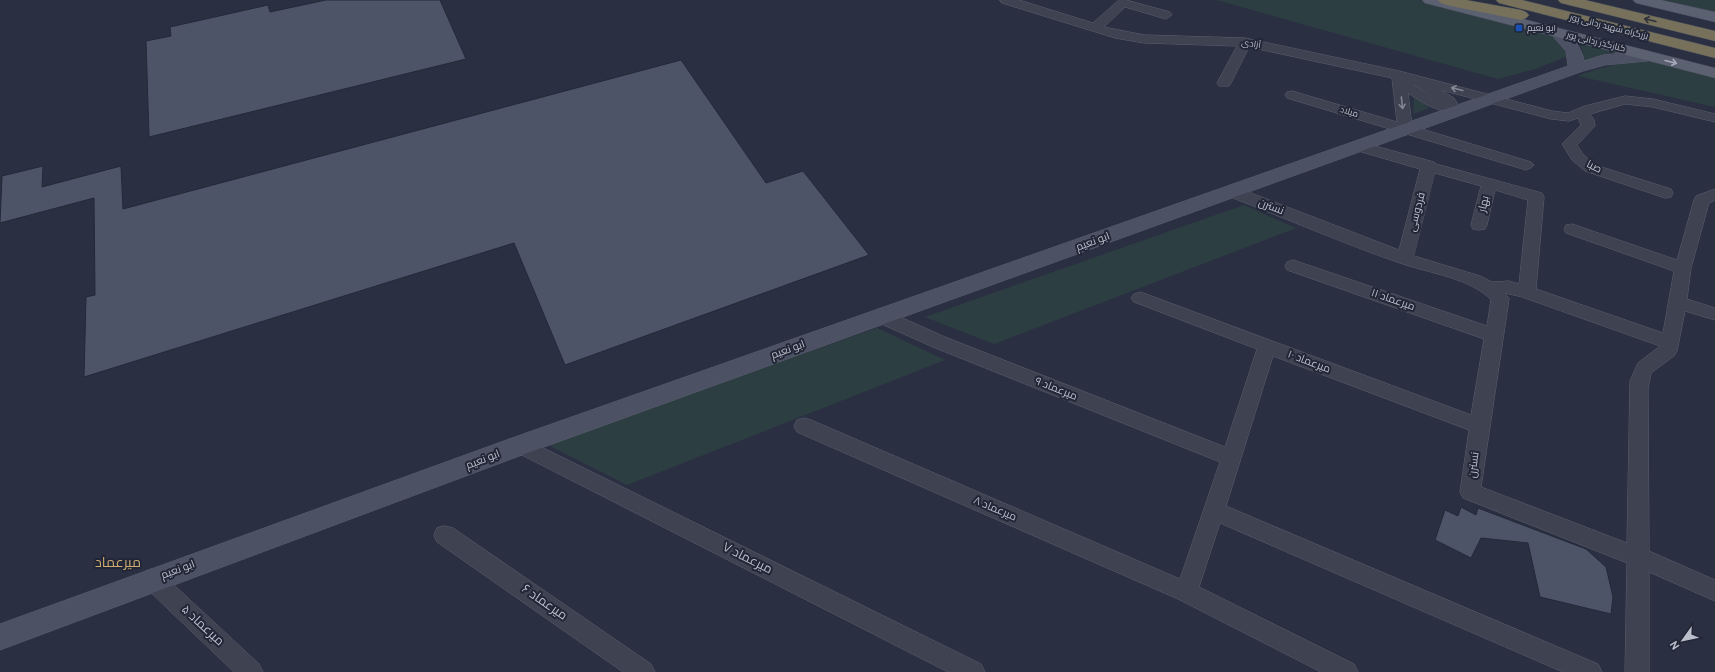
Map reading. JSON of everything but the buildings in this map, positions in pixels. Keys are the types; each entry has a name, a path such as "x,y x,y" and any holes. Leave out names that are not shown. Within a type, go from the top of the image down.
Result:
{"highway":[{"path":"1446,0 1491,10 1608,27"},
{"name":"بزرگراه شهید ردانی پور","path":"1504,0 1715,53"},
{"name":"بزرگراه شهید ردانی پور","path":"1566,0 1715,36"},
{"path":"1575,0 1611,11"}],"main road":[{"name":"کنارگذر ردانی پور","path":"1430,0 1715,73"},
{"path":"1641,0 1715,17"},
{"path":"1558,33 1574,50 1577,68"},
{"name":"ابو نعیم","path":"0,637 152,579 381,498 521,445 1495,99 1577,68 1602,60 1647,56"}],"street":[{"name":"آزادی","path":"1006,0 1115,34 1144,39 1245,42 1399,75 1495,99 1551,115 1569,117 1582,114 1590,109 1626,100 1653,103 1715,118"},
{"path":"1095,28 1123,3 1166,15"},
{"path":"1224,83 1245,42"},
{"path":"1399,75 1405,85 1432,103 1456,112"},
{"path":"1399,75 1405,130"},
{"name":"میلاد","path":"1292,95 1526,165"},
{"name":"صبا","path":"1582,114 1588,126 1569,144 1577,157 1590,168 1666,193"},
{"path":"1360,147 1429,165 1536,197 1527,292"},
{"name":"فردوسی","path":"1405,259 1429,165"},
{"name":"بهار","path":"1479,225 1489,183"},
{"name":"نسترن","path":"1233,192 1405,259 1474,280 1490,288 1500,299 1479,426 1470,492 1638,557"},
{"path":"1637,672 1637,385 1644,366 1668,351 1678,303 1683,268 1702,200 1715,194"},
{"path":"1572,229 1683,268"},
{"name":"میرعماد ۱۱","path":"1293,266 1494,335"},
{"name":"نسترن","path":"1490,288 1509,287 1527,292 1670,342"},
{"name":"میرعماد ۱۰","path":"1140,298 1479,426"},
{"path":"1678,303 1715,314"},
{"name":"میرعماد ۹","path":"883,317 947,345 1231,458"},
{"path":"1186,592 1214,511 1267,346"},
{"name":"میرعماد ۸","path":"804,426 1186,592 1346,672"},
{"name":"میرعماد ۷","path":"521,445 973,672"},
{"path":"1214,511 1566,667 1590,672"},
{"name":"میرعماد ۶","path":"445,535 643,672"},
{"path":"1638,557 1715,591"},
{"name":"میرعماد ۵","path":"152,579 251,672"}],"shaded area":[{"path":"1217,0 1418,0 1551,35 1563,45 1568,56 1535,69 1498,79"},
{"path":"1664,0 1715,0 1715,12"},
{"path":"1575,40 1628,53 1603,55 1580,63 1583,53 1580,45"},
{"path":"1652,61 1715,76 1715,107 1578,76 1614,65"},
{"path":"1414,95 1429,108 1413,114"},
{"path":"1244,205 1296,228 994,344 925,317"},
{"path":"877,328 945,360 627,485 546,444"}],"place":[{"name":"ابو نعیم","path":"1519,28"}],"district":[{"name":"میرعماد","path":"118,563"}]}
